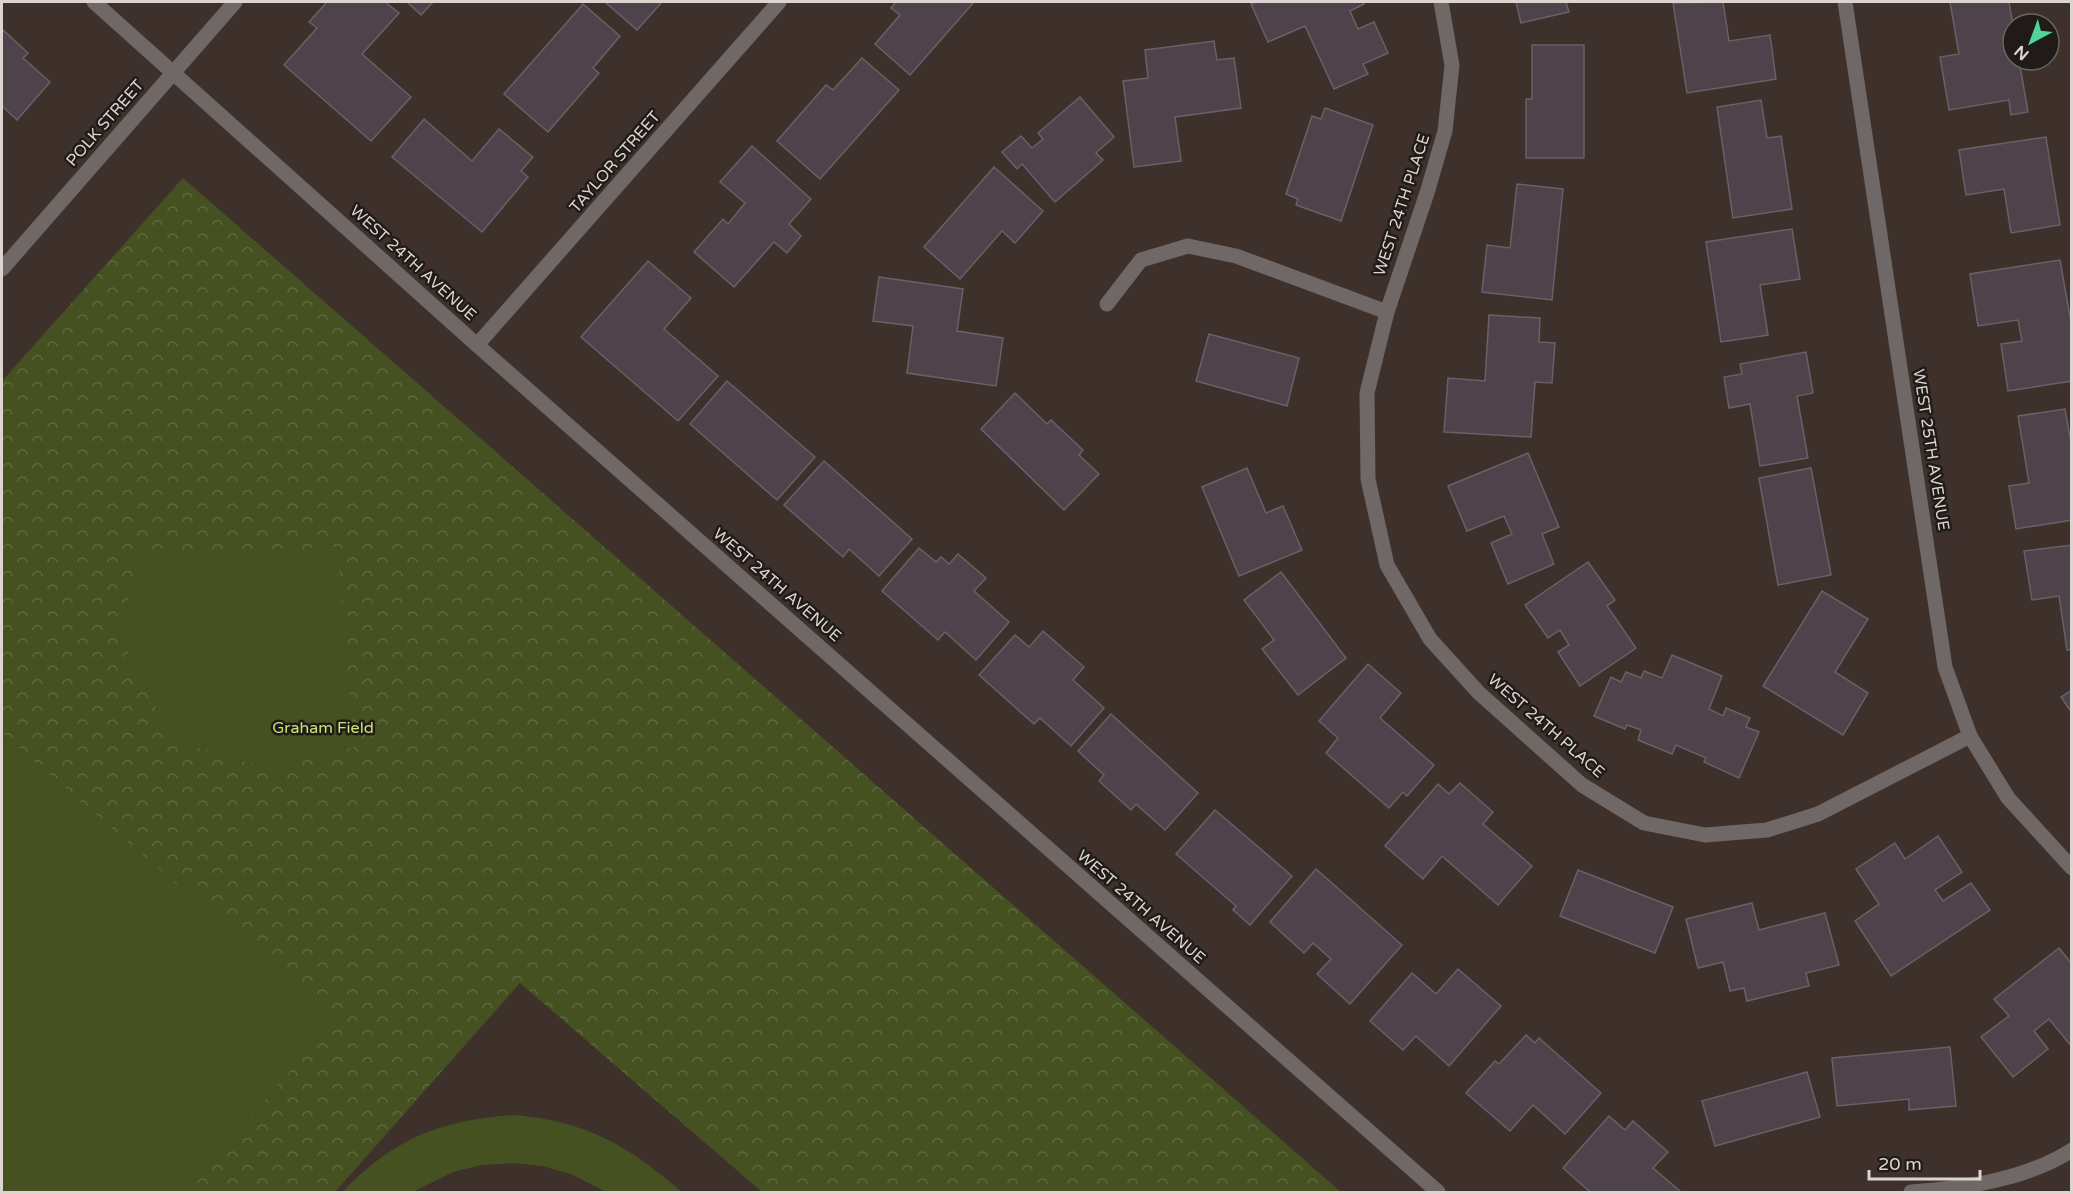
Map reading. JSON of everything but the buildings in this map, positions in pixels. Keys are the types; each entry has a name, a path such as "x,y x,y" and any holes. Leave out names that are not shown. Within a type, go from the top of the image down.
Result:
{"street":[{"name":"WEST 24TH AVENUE","path":"94,2 477,345 1438,1192"},
{"name":"POLK STREET","path":"2,268 235,2"},
{"name":"TAYLOR STREET","path":"477,345 779,2"},
{"name":"WEST 24TH PLACE","path":"1441,2 1452,65 1444,132 1427,193 1387,312 1366,393 1368,479 1387,565 1430,639 1479,693 1582,785 1644,823 1705,835 1767,830 1818,814 1970,736"},
{"name":"WEST 25TH AVENUE","path":"1845,2 1945,667 1970,736 2008,798 2072,868"},
{"path":"1107,304 1141,260 1188,246 1236,256 1387,312"},
{"path":"1911,1192 1991,1182 2056,1160 2072,1150"}],"green space":[{"name":"Graham Field","path":"183,178 1341,1192 762,1192 520,983 335,1192 2,1192 2,381"},
{"path":"337,547 354,747 269,769 172,740 120,635 137,558"},
{"path":"2,733 334,1021 185,1192 2,1192"},
{"path":"514,1115 564,1123 605,1138 643,1161 682,1192 606,1192 573,1175 543,1166 513,1163 481,1165 453,1172 413,1192 342,1192 380,1158 419,1135 463,1122"}]}
